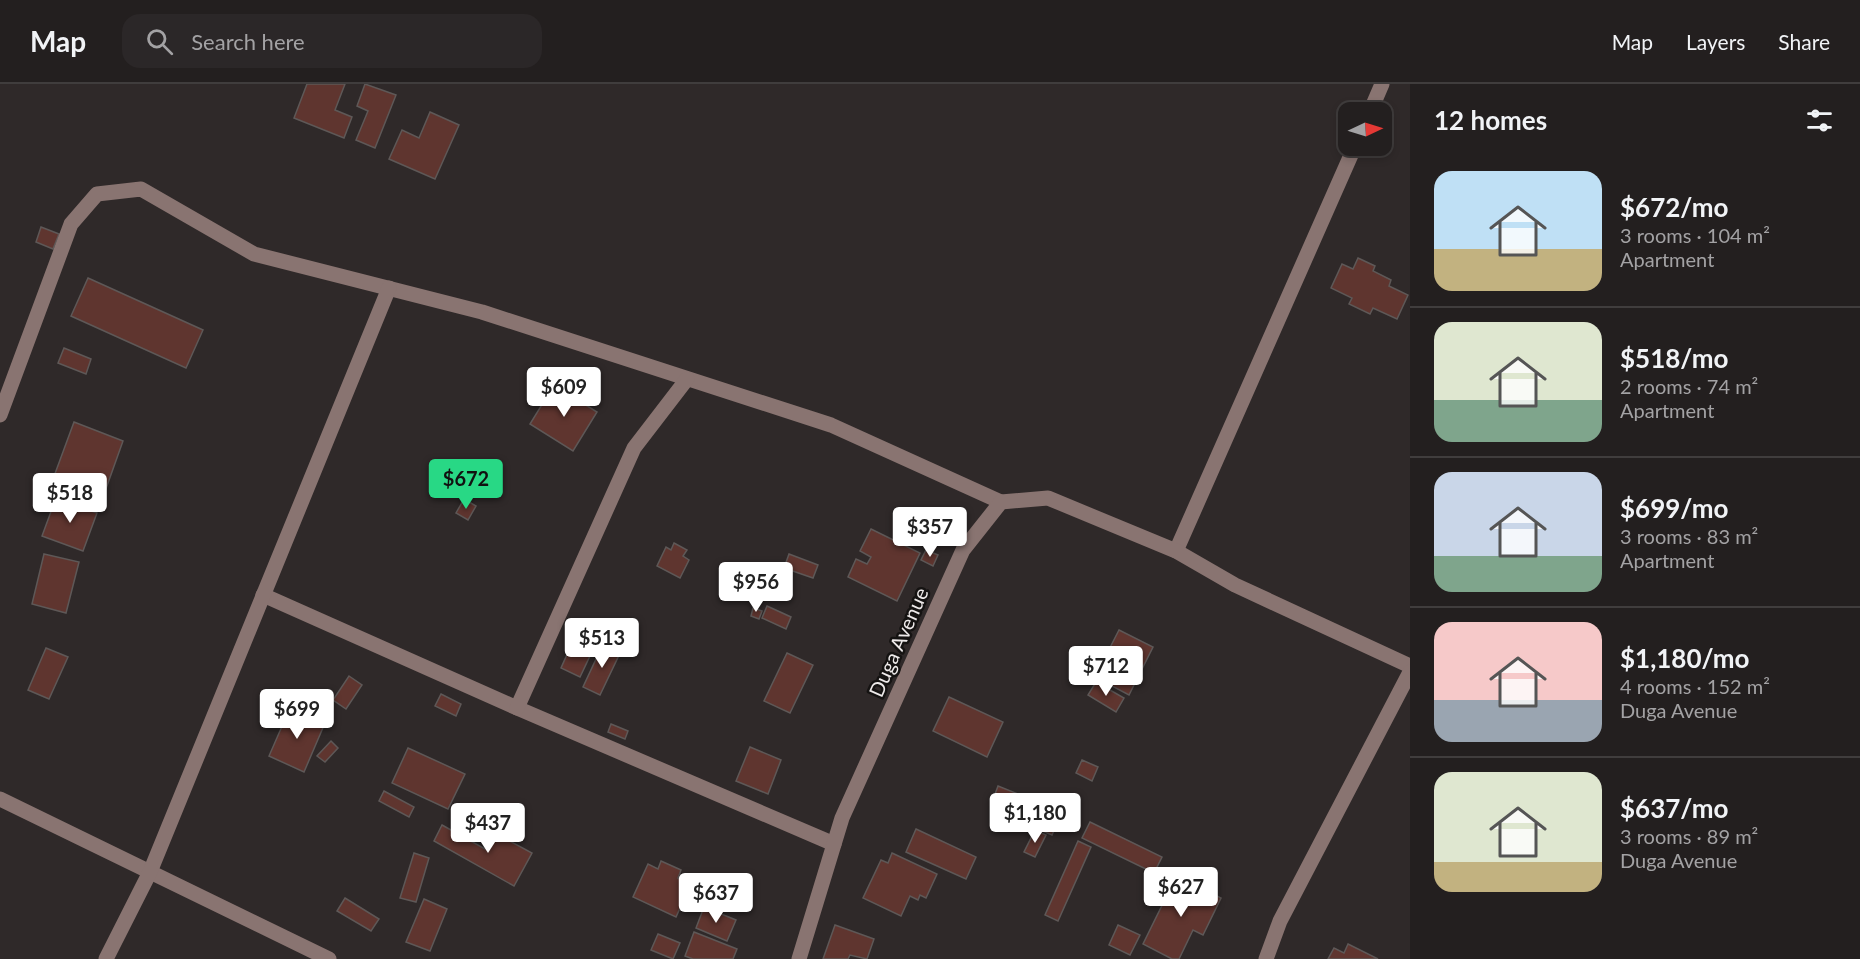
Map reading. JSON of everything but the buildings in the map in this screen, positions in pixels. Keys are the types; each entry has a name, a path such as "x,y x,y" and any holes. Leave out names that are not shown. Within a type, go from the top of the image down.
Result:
{"street":[{"path":"1374,102 1382,84"},
{"path":"1176,551 1351,156"},
{"path":"0,415 71,224 97,194 141,189 254,254 482,312 831,425 1000,502 1048,498 1176,551 1234,585 1410,666"},
{"path":"106,959 150,872 389,288"},
{"path":"517,708 634,448 687,379"},
{"name":"Duga Avenue","path":"799,959 842,818 963,550 1000,502"},
{"path":"263,595 517,708 834,844"},
{"path":"1266,959 1280,921 1410,672"},
{"path":"0,799 329,959"}]}
